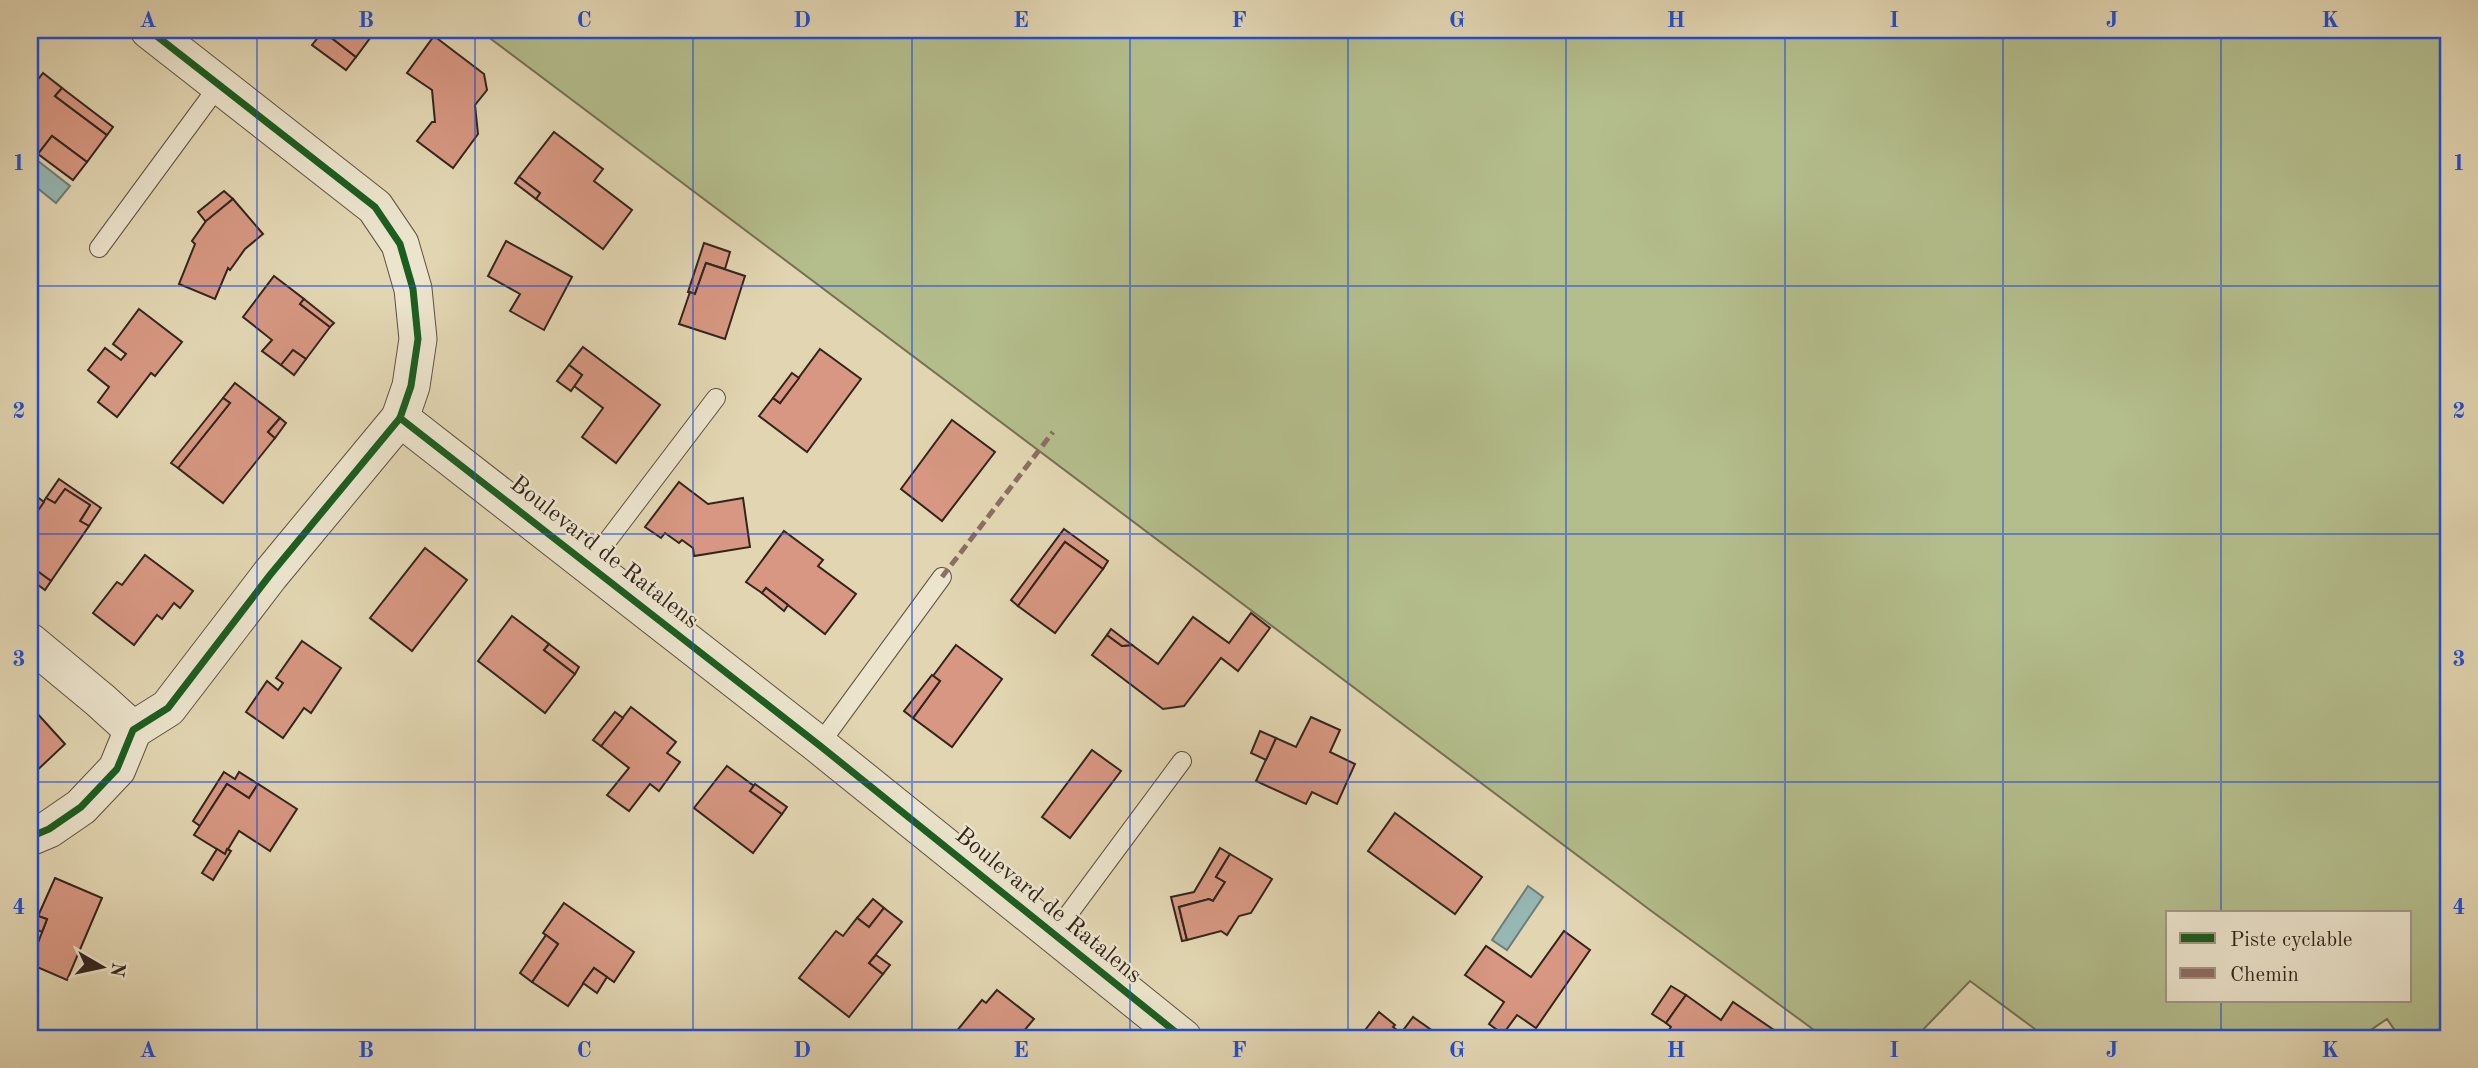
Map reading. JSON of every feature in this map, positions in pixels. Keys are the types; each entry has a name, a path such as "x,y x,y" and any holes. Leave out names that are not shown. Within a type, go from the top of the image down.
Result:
{"street":[{"path":"30,837 50,829 81,807 117,769 133,730 168,708 270,575 400,418 411,386 418,339 414,289 400,244 375,207 149,30"},
{"name":"Boulevard de Ratalens","path":"400,418 819,745 1183,1038"},
{"path":"30,642 100,699 133,730"}],"lane":[{"path":"99,247 219,85"},
{"path":"589,565 716,398"},
{"path":"819,745 943,577"},
{"name":"Boulevard de Ratalens","path":"1053,934 1182,761"}],"green space":[{"path":"479,30 2316,30 2332,38 2340,30 2448,30 2448,1038 2400,1038 2387,1019 2359,1038 2047,1038 1970,981 1915,1038 1825,1038 1650,910"}],"water":[{"path":"33,157 70,186 56,203 30,182 30,160"},
{"path":"1528,886 1543,897 1507,950 1492,940"}],"building":[{"path":"324,30 340,30 333,39 356,57 346,70 312,45"},
{"path":"340,30 376,30 356,57 333,39"},
{"path":"434,36 484,74 487,90 475,105 478,134 453,168 417,141 432,122 435,122 432,90 407,73"},
{"path":"43,73 62,88 55,96 107,135 87,162 52,136 38,154 30,148 30,90"},
{"path":"62,88 113,127 107,135 55,96"},
{"path":"554,132 603,169 594,181 632,210 603,249 536,199 540,193 519,177"},
{"path":"52,136 87,162 73,180 38,154"},
{"path":"519,177 540,193 536,199 515,183"},
{"path":"224,191 233,199 206,222 198,212"},
{"path":"233,199 263,234 245,249 230,270 228,268 215,299 179,284 195,244 192,241 206,221"},
{"path":"506,241 572,277 544,330 510,311 520,294 488,276"},
{"path":"704,243 730,252 725,269 706,263 695,294 688,292"},
{"path":"706,263 745,276 725,339 679,324 690,292 695,294"},
{"path":"274,276 304,299 300,304 330,327 306,359 293,350 281,365 262,351 272,340 243,317"},
{"path":"304,299 334,323 330,327 300,304"},
{"path":"139,309 182,342 155,376 151,373 117,417 98,402 109,387 88,370 105,348 121,360 126,354 113,344"},
{"path":"583,347 660,405 616,463 582,437 603,408 574,386 582,375 569,365"},
{"path":"820,349 861,379 807,452 759,416 773,398 780,403"},
{"path":"293,350 306,359 294,375 281,365"},
{"path":"569,365 582,375 571,391 557,381"},
{"path":"792,373 799,378 780,403 773,398"},
{"path":"235,383 280,418 268,432 275,438 223,503 178,468 230,403 223,398"},
{"path":"223,398 230,403 178,468 171,463"},
{"path":"280,418 286,423 275,438 268,432"},
{"path":"952,420 995,452 942,521 901,489"},
{"path":"59,479 101,508 89,526 80,521 90,505 65,489 55,503 46,498"},
{"path":"679,482 708,504 743,498 750,547 694,556 693,548 682,540 679,543 665,533 661,538 645,527"},
{"path":"65,489 90,505 80,521 89,526 51,581 33,568 30,573 30,522 46,498 55,503"},
{"path":"36,496 44,502 30,522 30,506"},
{"path":"1064,529 1108,561 1103,569 1065,542 1018,606 1011,600"},
{"path":"784,531 823,560 818,566 856,594 825,634 766,588 762,593 746,582"},
{"path":"1065,542 1103,569 1055,633 1018,606"},
{"path":"425,548 467,580 412,651 370,618"},
{"path":"145,555 193,591 180,608 174,603 162,619 157,615 134,645 93,613 117,582 122,585"},
{"path":"33,568 51,581 45,590 30,579"},
{"path":"766,588 788,605 784,611 762,593"},
{"path":"1251,613 1270,628 1238,671 1221,658 1184,706 1163,709 1092,655 1107,635 1122,646 1132,645 1158,664 1193,617 1229,643"},
{"path":"512,616 549,644 544,650 575,674 545,713 478,661"},
{"path":"1111,629 1132,645 1122,646 1107,635"},
{"path":"302,641 341,668 311,713 304,708 283,738 246,712 267,681 278,690 283,683 276,678"},
{"path":"549,644 579,667 575,674 544,650"},
{"path":"956,645 1002,679 952,747 913,718 940,681 933,676"},
{"path":"932,675 940,681 913,718 904,711"},
{"path":"631,707 676,742 667,753 680,762 659,791 650,784 629,811 607,795 629,768 601,746"},
{"path":"35,711 65,744 30,777 30,715"},
{"path":"615,712 623,718 601,746 593,740"},
{"path":"1311,717 1340,730 1330,752 1355,764 1337,804 1312,792 1306,804 1256,781 1276,738 1296,747"},
{"path":"1260,731 1276,738 1266,760 1251,753"},
{"path":"1092,750 1121,771 1070,838 1042,817"},
{"path":"727,766 754,786 750,791 782,814 753,853 694,808"},
{"path":"224,772 235,779 239,772 258,784 249,798 227,784 200,826 193,821"},
{"path":"227,784 249,798 258,784 297,809 270,851 239,831 225,854 194,835"},
{"path":"755,784 787,807 782,814 750,791"},
{"path":"1395,813 1482,877 1455,914 1368,851"},
{"path":"1220,848 1230,854 1216,877 1225,882 1213,901 1209,899 1179,907 1187,940 1182,941 1171,897 1194,892"},
{"path":"217,849 225,854 227,849 231,851 213,880 202,873"},
{"path":"1230,854 1272,879 1251,913 1239,916 1227,935 1221,931 1187,940 1179,907 1209,899 1213,901 1225,882 1216,877"},
{"path":"55,878 102,898 67,980 30,964 47,919 38,916"},
{"path":"873,899 884,908 869,927 857,918"},
{"path":"564,903 634,952 614,982 594,968 568,1006 532,982 558,944 543,933"},
{"path":"884,908 902,922 869,963 883,974 849,1017 799,978 836,931 843,936 857,918 869,927"},
{"path":"38,916 47,919 42,932 33,928"},
{"path":"1564,931 1590,950 1536,1028 1517,1015 1503,1034 1489,1024 1504,1002 1465,975 1486,946 1531,977"},
{"path":"546,935 558,944 532,982 520,973"},
{"path":"876,955 890,965 883,974 869,963"},
{"path":"594,968 607,977 597,993 583,983"},
{"path":"1671,986 1686,995 1666,1023 1652,1014"},
{"path":"997,990 1034,1019 1018,1038 951,1038 982,1000 986,1003"},
{"path":"1686,995 1721,1020 1733,1002 1774,1030 1768,1038 1663,1038 1671,1027 1666,1023"},
{"path":"1379,1012 1401,1033 1413,1017 1430,1029 1423,1038 1359,1038"}],"marked path":[{"path":"942,577 1053,432"}],"cycle path":[{"path":"149,30 375,207 400,244 413,289 418,339 411,386 400,418 819,745 1183,1038"},
{"path":"30,837 49,829 81,807 117,769 133,730 168,708 270,575 400,418"}]}
